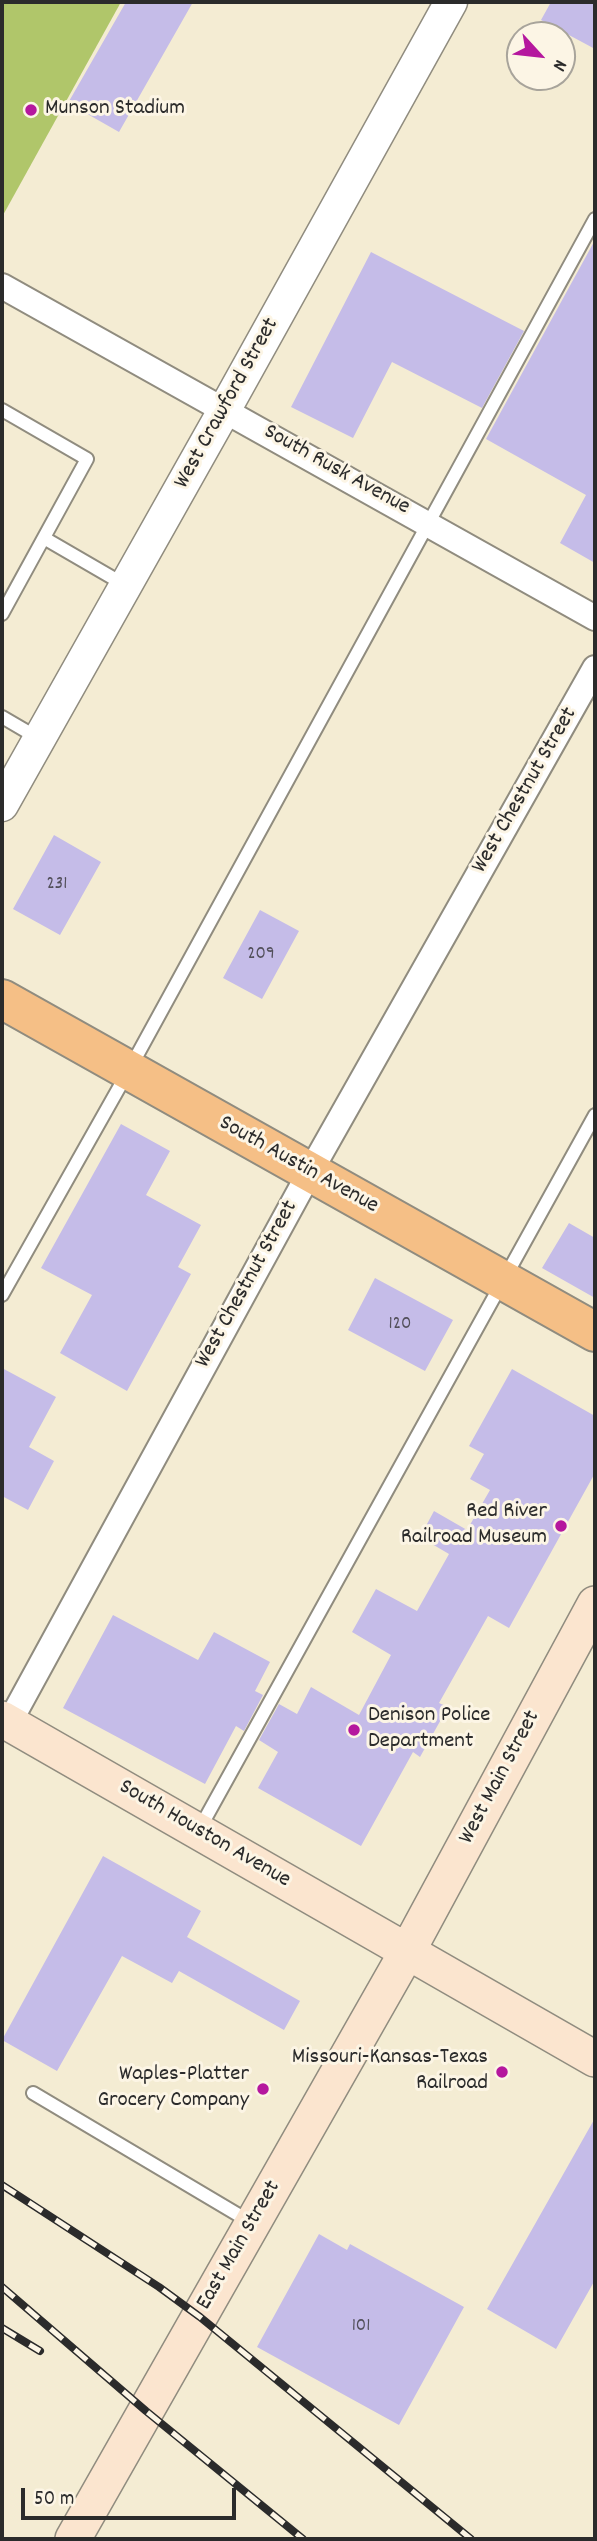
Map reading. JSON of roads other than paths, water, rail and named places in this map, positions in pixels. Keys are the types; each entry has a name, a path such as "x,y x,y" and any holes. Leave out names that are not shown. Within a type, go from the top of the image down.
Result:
{"highway":[{"name":"South Austin Avenue","path":"2,999 595,1332"}],"main road":[{"name":"West Main Street","path":"407,1952 595,1604"},
{"name":"South Houston Avenue","path":"6,1721 595,2059"},
{"name":"East Main Street","path":"72,2539 407,1952"}],"street":[{"name":"West Crawford Street","path":"2,805 451,2"},
{"name":"South Rusk Avenue","path":"2,286 595,618"},
{"name":"West Chestnut Street","path":"6,1721 310,1172 595,668"}],"lane":[{"path":"2,1295 129,1070 595,219"},
{"path":"2,410 87,459 2,614"},
{"path":"44,538 126,585"},
{"path":"2,717 39,739"},
{"path":"198,1832 595,1115"},
{"path":"33,2093 253,2223"}],"railway":[{"path":"2,2185 159,2287 200,2317 471,2539"},
{"path":"2,2287 146,2411 303,2539"},
{"path":"2,2328 40,2351"}],"place":[{"name":"Munson Stadium","path":"31,110"},
{"name":"Red River Railroad Museum","path":"561,1526"},
{"name":"Denison Police Department","path":"354,1730"},
{"name":"Missouri-Kansas-Texas Railroad","path":"502,2072"},
{"name":"Waples-Platter Grocery Company","path":"263,2089"}]}
